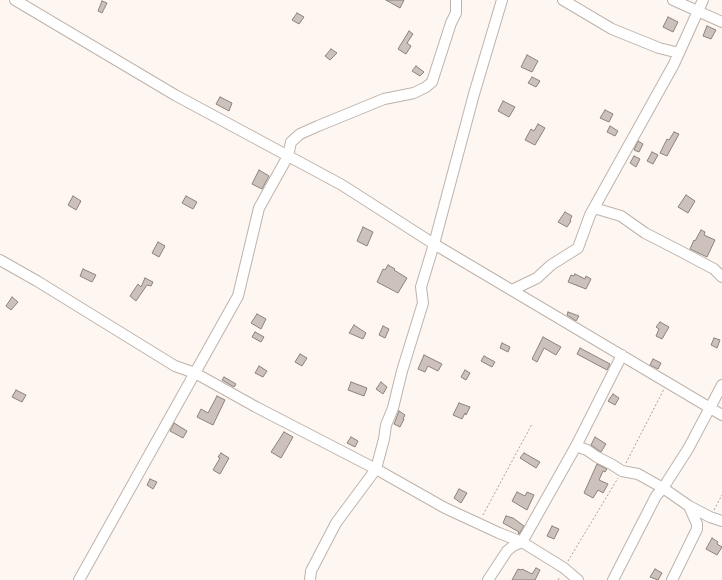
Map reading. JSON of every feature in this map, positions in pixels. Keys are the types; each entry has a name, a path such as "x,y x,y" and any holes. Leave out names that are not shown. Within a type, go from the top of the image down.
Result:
{"street":[{"path":"15,0 175,95 342,185 434,244 722,415"},
{"path":"79,580 238,296 259,208 288,156 291,142 300,134 384,99 414,93 432,82 451,23 456,13 456,0"},
{"path":"310,580 311,571 336,523 376,469 386,425 393,408 402,371 423,303 421,287 474,94 502,0"},
{"path":"562,0 612,29 659,48 679,53"},
{"path":"673,0 722,22"},
{"path":"512,290 537,278 551,265 578,248 590,215 679,53 703,0"},
{"path":"594,208 621,216 645,233 714,269 722,277"},
{"path":"0,260 37,281 175,366 195,373 256,407 376,469 445,508 522,542 564,568 578,580"},
{"path":"488,580 507,551 513,546 522,542 576,446 622,355"},
{"path":"613,580 656,496 663,488 688,449 722,385"},
{"path":"576,446 587,450 622,471 638,474 690,506 710,517 722,521"},
{"path":"672,580 697,529 697,524 690,506"}],"path":[{"path":"558,580 622,471 668,382"},
{"path":"478,523 532,424"},
{"path":"710,517 722,495"}],"building":[{"path":"386,0 404,0 400,8"},
{"path":"102,1 107,3 102,13 98,11"},
{"path":"297,13 304,17 299,24 292,20"},
{"path":"668,17 678,22 673,32 663,27"},
{"path":"707,26 716,30 711,39 703,36"},
{"path":"409,31 413,34 407,43 411,46 406,54 398,49"},
{"path":"331,49 337,53 330,60 325,56"},
{"path":"527,55 538,61 532,72 521,67"},
{"path":"416,66 424,72 420,76 412,71"},
{"path":"532,77 540,81 536,87 528,83"},
{"path":"220,97 232,103 229,111 216,104"},
{"path":"503,101 515,107 509,117 498,111"},
{"path":"605,110 613,114 609,122 600,118"},
{"path":"538,124 545,128 535,145 525,140 531,129 534,131"},
{"path":"610,126 618,131 615,136 607,132"},
{"path":"674,132 679,134 667,156 660,153 667,139 669,140"},
{"path":"638,141 643,144 639,152 634,150"},
{"path":"652,152 658,155 653,164 647,161"},
{"path":"634,156 640,159 636,167 630,163"},
{"path":"259,170 269,176 262,189 252,184"},
{"path":"686,195 695,201 688,213 678,207"},
{"path":"73,196 81,201 76,210 68,205"},
{"path":"186,196 197,202 193,209 182,203"},
{"path":"565,212 572,216 567,227 558,222"},
{"path":"363,227 373,232 367,246 357,241"},
{"path":"701,230 705,232 704,235 715,240 707,257 690,249"},
{"path":"158,242 165,246 159,257 152,253"},
{"path":"388,265 407,278 398,293 377,282 383,269 385,270"},
{"path":"83,269 96,275 92,282 80,276"},
{"path":"575,274 585,279 586,276 591,279 586,289 568,282 571,275 574,276"},
{"path":"145,278 153,282 151,286 147,285 136,301 130,296 138,284 141,287"},
{"path":"12,297 18,302 11,310 6,306"},
{"path":"568,312 579,316 576,321 567,315"},
{"path":"257,314 266,319 261,329 251,323"},
{"path":"660,322 669,327 662,339 656,336 659,329 656,327"},
{"path":"354,325 366,333 363,339 349,333"},
{"path":"383,326 389,329 385,338 379,335"},
{"path":"255,332 264,337 261,342 252,337"},
{"path":"543,337 561,347 556,355 544,348 537,362 532,359"},
{"path":"714,338 720,340 717,348 711,345"},
{"path":"502,343 510,347 508,352 500,348"},
{"path":"580,348 610,364 607,370 577,354"},
{"path":"300,354 307,358 302,366 295,362"},
{"path":"424,355 442,364 438,371 428,366 425,372 418,369"},
{"path":"484,356 495,362 492,367 481,361"},
{"path":"653,359 661,363 658,369 650,365"},
{"path":"259,366 267,371 263,377 255,373"},
{"path":"465,370 470,373 466,380 461,377"},
{"path":"224,377 236,384 234,387 222,380"},
{"path":"351,382 367,388 364,396 348,390"},
{"path":"381,382 387,387 383,394 376,389"},
{"path":"16,390 26,395 22,402 12,397"},
{"path":"613,394 619,398 615,405 608,401"},
{"path":"217,396 225,400 213,425 197,417 201,409 208,413"},
{"path":"459,403 470,407 462,419 453,415"},
{"path":"399,411 405,415 400,427 394,424"},
{"path":"174,423 187,431 183,438 170,431"},
{"path":"284,432 293,437 281,458 271,452"},
{"path":"351,437 358,441 355,447 347,443"},
{"path":"595,437 606,444 601,452 591,445"},
{"path":"221,453 229,458 220,474 213,470 220,458 218,457"},
{"path":"524,453 540,462 536,468 520,458"},
{"path":"597,464 607,469 605,472 603,471 599,480 608,484 603,493 598,490 593,498 584,493"},
{"path":"150,479 157,482 153,489 147,485"},
{"path":"459,489 467,493 461,503 454,498"},
{"path":"517,492 525,496 527,492 534,495 527,510 512,501"},
{"path":"506,516 513,518 524,526 519,534 519,532 503,523"},
{"path":"552,526 559,529 554,539 547,536"},
{"path":"712,538 722,547 717,555 706,549"},
{"path":"536,568 540,570 535,580 512,580 518,569 522,569 532,574"},
{"path":"655,569 662,573 658,580 650,577"}]}
